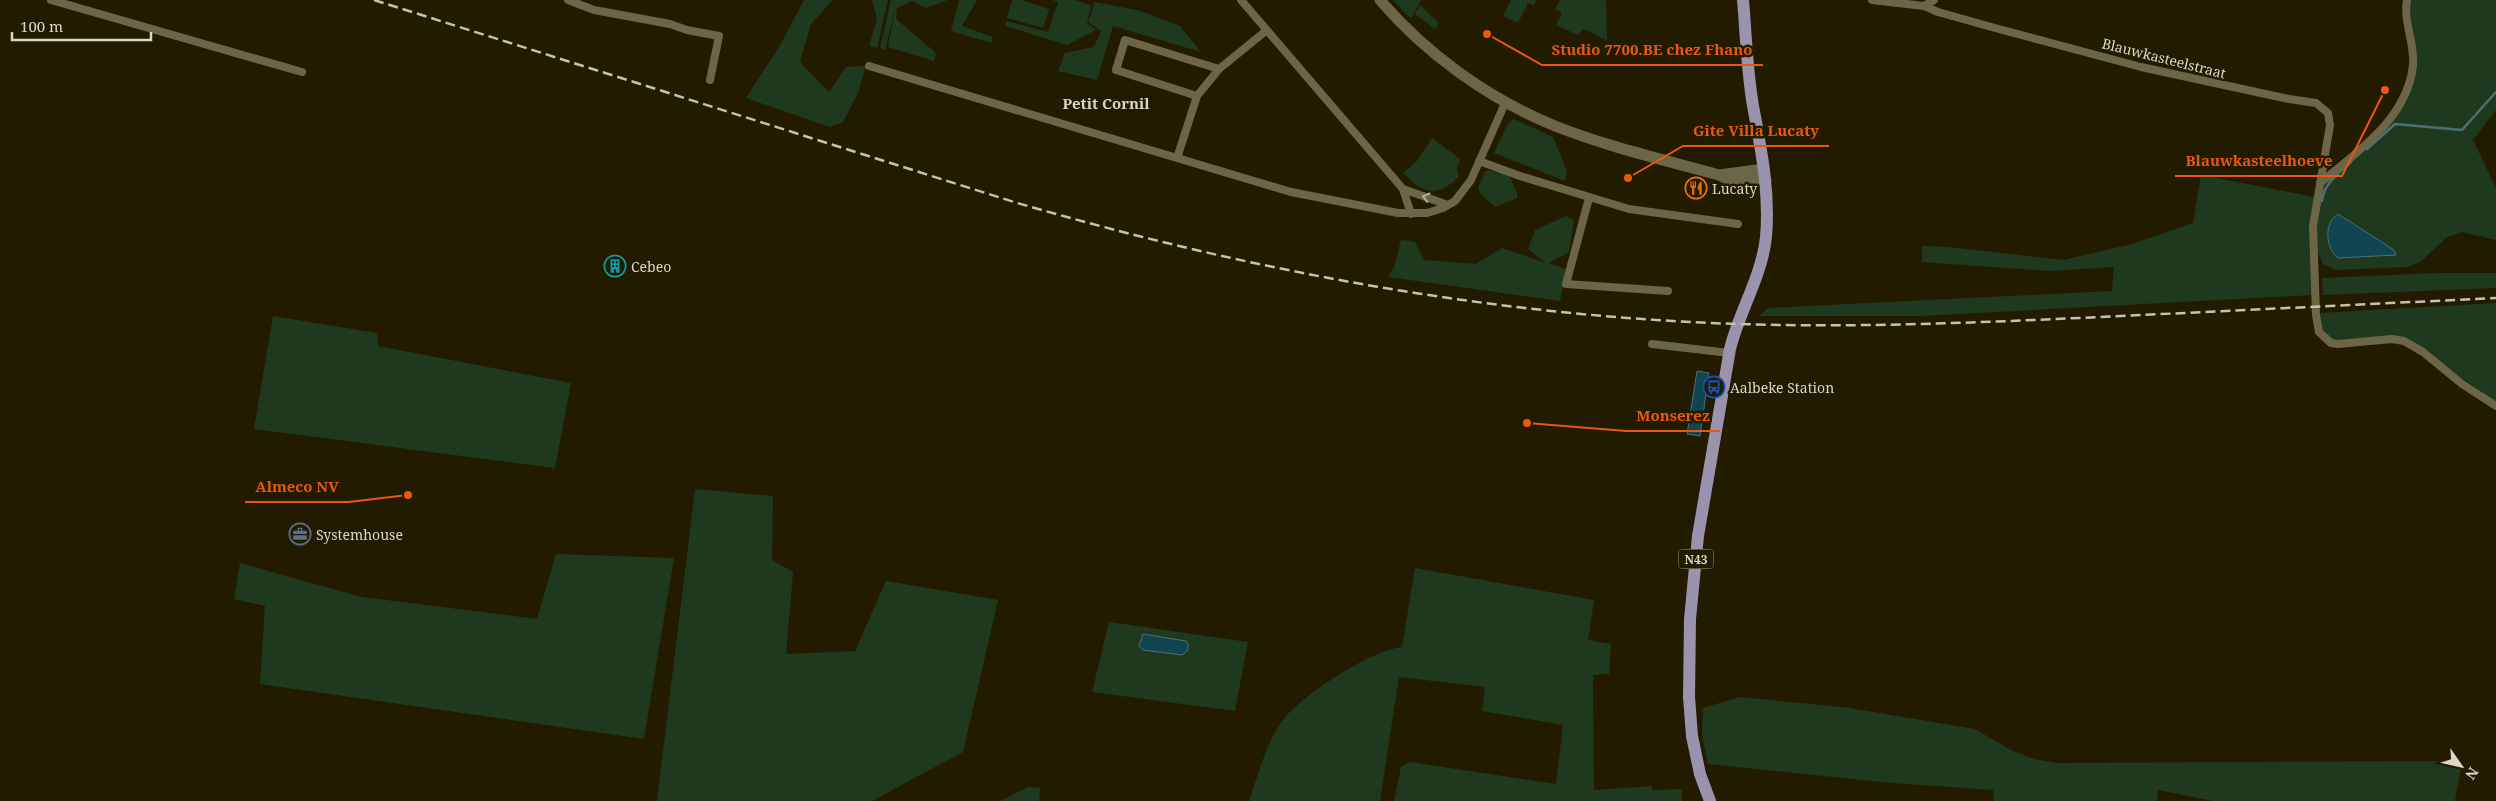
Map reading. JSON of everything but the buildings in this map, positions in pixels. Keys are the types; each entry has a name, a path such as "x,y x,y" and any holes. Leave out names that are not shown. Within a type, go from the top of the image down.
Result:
{"main road":[{"path":"1380,0 1402,24 1457,71 1506,101 1555,126 1719,175 1738,183 1765,174"},
{"name":"N43","path":"1710,801 1700,774 1692,736 1688,697 1690,619 1698,536 1729,353 1738,319 1764,250 1766,224 1765,174 1753,104 1743,0"}],"street":[{"path":"51,0 302,72"},
{"path":"568,0 594,10 670,24 687,30 719,36 710,80"},
{"path":"1241,0 1403,189 1411,214"},
{"name":"Blauwkasteelstraat","path":"1872,0 1924,6 1938,12 2141,67 2238,89 2316,103 2328,113 2330,124 2313,226 2316,315 2317,327 2322,336 2331,343 2338,344 2392,339 2404,341 2423,352 2462,384 2496,406"},
{"path":"1924,6 1934,0"},
{"path":"2320,183 2382,128 2403,97 2413,66 2413,46 2406,9 2407,0"},
{"path":"1177,158 1197,96 1219,70 1267,30"},
{"path":"1197,96 1116,70 1124,40 1219,70"},
{"path":"869,66 1291,192 1411,214 1427,213 1448,205 1464,191 1506,101"},
{"path":"1479,161 1589,198 1658,214 1738,224"},
{"path":"1403,189 1448,205"},
{"path":"1589,198 1566,284 1668,291"},
{"path":"1652,344 1729,353"}],"green space":[{"path":"804,0 835,0 811,24 800,62 829,92 846,67 866,66 858,93 843,122 830,127 746,98 779,47"},
{"path":"872,0 888,0 877,48 869,46 877,19"},
{"path":"891,0 948,0 926,8 912,1 897,8 896,19 936,53 934,61 888,47 896,5 885,50 880,48"},
{"path":"959,0 977,0 962,26 993,37 991,43 951,31"},
{"path":"1012,0 1022,0 1049,9 1043,28 1007,18"},
{"path":"1052,0 1074,0 1091,5 1087,23 1096,30 1067,45 1005,26 1007,21 1048,32 1058,2"},
{"path":"1393,0 1421,0 1411,19"},
{"path":"1511,0 1536,0 1534,5 1528,3 1518,23 1503,16"},
{"path":"1560,0 1606,0 1607,40 1583,29 1578,35 1556,25 1562,13 1555,9"},
{"path":"2409,0 2496,0 2496,110 2473,140 2496,188 2496,240 2462,232 2446,238 2420,262 2408,267 2335,270 2323,264 2317,250 2316,217 2322,186 2384,131 2416,63","holes":["2338,214 2394,250 2396,255 2338,258 2335,256"]},
{"path":"1095,2 1141,11 1180,26 1201,52 1113,26 1097,80 1058,71 1065,53 1094,47 1101,31 1088,22"},
{"path":"1420,5 1439,23 1435,29 1415,14"},
{"path":"1514,119 1553,137 1567,171 1565,181 1494,153 1509,122"},
{"path":"1432,138 1460,159 1457,169 1459,177 1444,188 1430,191 1417,185 1403,173 1417,161"},
{"path":"1489,170 1509,175 1517,193 1517,198 1495,207 1480,193 1478,188 1485,172"},
{"path":"2201,175 2314,197 2313,295 1921,316 1759,316 1768,308 2112,291 2114,267 2050,271 1922,262 1922,246 1949,247 2063,260 2132,244 2193,223"},
{"path":"1566,216 1574,221 1569,252 1549,263 1566,269 1560,301 1388,277 1394,268 1401,240 1415,242 1424,260 1476,264 1502,248 1546,263 1528,249 1535,230"},
{"path":"2437,273 2496,273 2496,288 2323,295 2322,278"},
{"path":"2496,303 2496,409 2481,391 2404,339 2332,340 2321,327 2320,313"},
{"path":"273,316 377,333 378,346 571,383 555,468 254,429"},
{"path":"695,489 773,496 772,560 793,572 786,654 855,651 886,581 998,600 963,752 872,801 657,801"},
{"path":"556,554 674,558 644,739 260,684 265,606 234,599 240,563 362,597 537,619"},
{"path":"1415,568 1594,600 1588,640 1611,644 1609,674 1593,675 1594,790 1652,786 1652,790 1682,789 1682,801 1394,801 1401,767 1410,762 1556,784 1563,725 1482,711 1485,687 1399,677 1380,801 1249,801 1272,739 1283,720 1292,710 1305,698 1338,675 1373,656 1402,647"},
{"path":"1109,622 1248,642 1235,711 1092,692","holes":["1143,634 1185,641 1182,655 1140,648"]},
{"path":"1740,697 1850,708 1975,729 2011,750 2034,759 2057,763 2442,761 2461,767 2455,801 2213,801 2158,790 2157,801 1994,801 1993,790 1892,783 1708,764 1702,735 1703,708"},
{"path":"1028,787 1040,788 1039,801 1000,801"}],"water":[{"path":"2338,214 2394,250 2396,255 2338,258 2330,247 2328,232 2333,218"},
{"path":"1697,371 1709,373 1700,436 1687,434"},
{"path":"1143,634 1186,641 1188,650 1182,655 1143,650 1139,646"}],"waterway":[{"path":"2367,149 2395,124 2462,130 2496,92"},
{"path":"2322,201 2329,184 2351,162"}],"railway":[{"path":"374,0 1014,202 1103,227 1282,269 1372,286 1463,300 1554,311 1646,319 1738,324 1834,325 1930,324 2496,298"}],"place":[{"name":"Studio 7700.BE chez Fhano","path":"1487,34"},
{"name":"Blauwkasteelhoeve","path":"2385,90"},
{"name":"Gite Villa Lucaty","path":"1628,178"},
{"name":"Lucaty","path":"1696,188"},
{"name":"Cebeo","path":"615,266"},
{"name":"Aalbeke Station","path":"1714,387"},
{"name":"Monserez","path":"1527,423"},
{"name":"Almeco NV","path":"408,495"},
{"name":"Systemhouse","path":"300,534"}],"district":[{"name":"Petit Cornil","path":"1106,103"}]}
